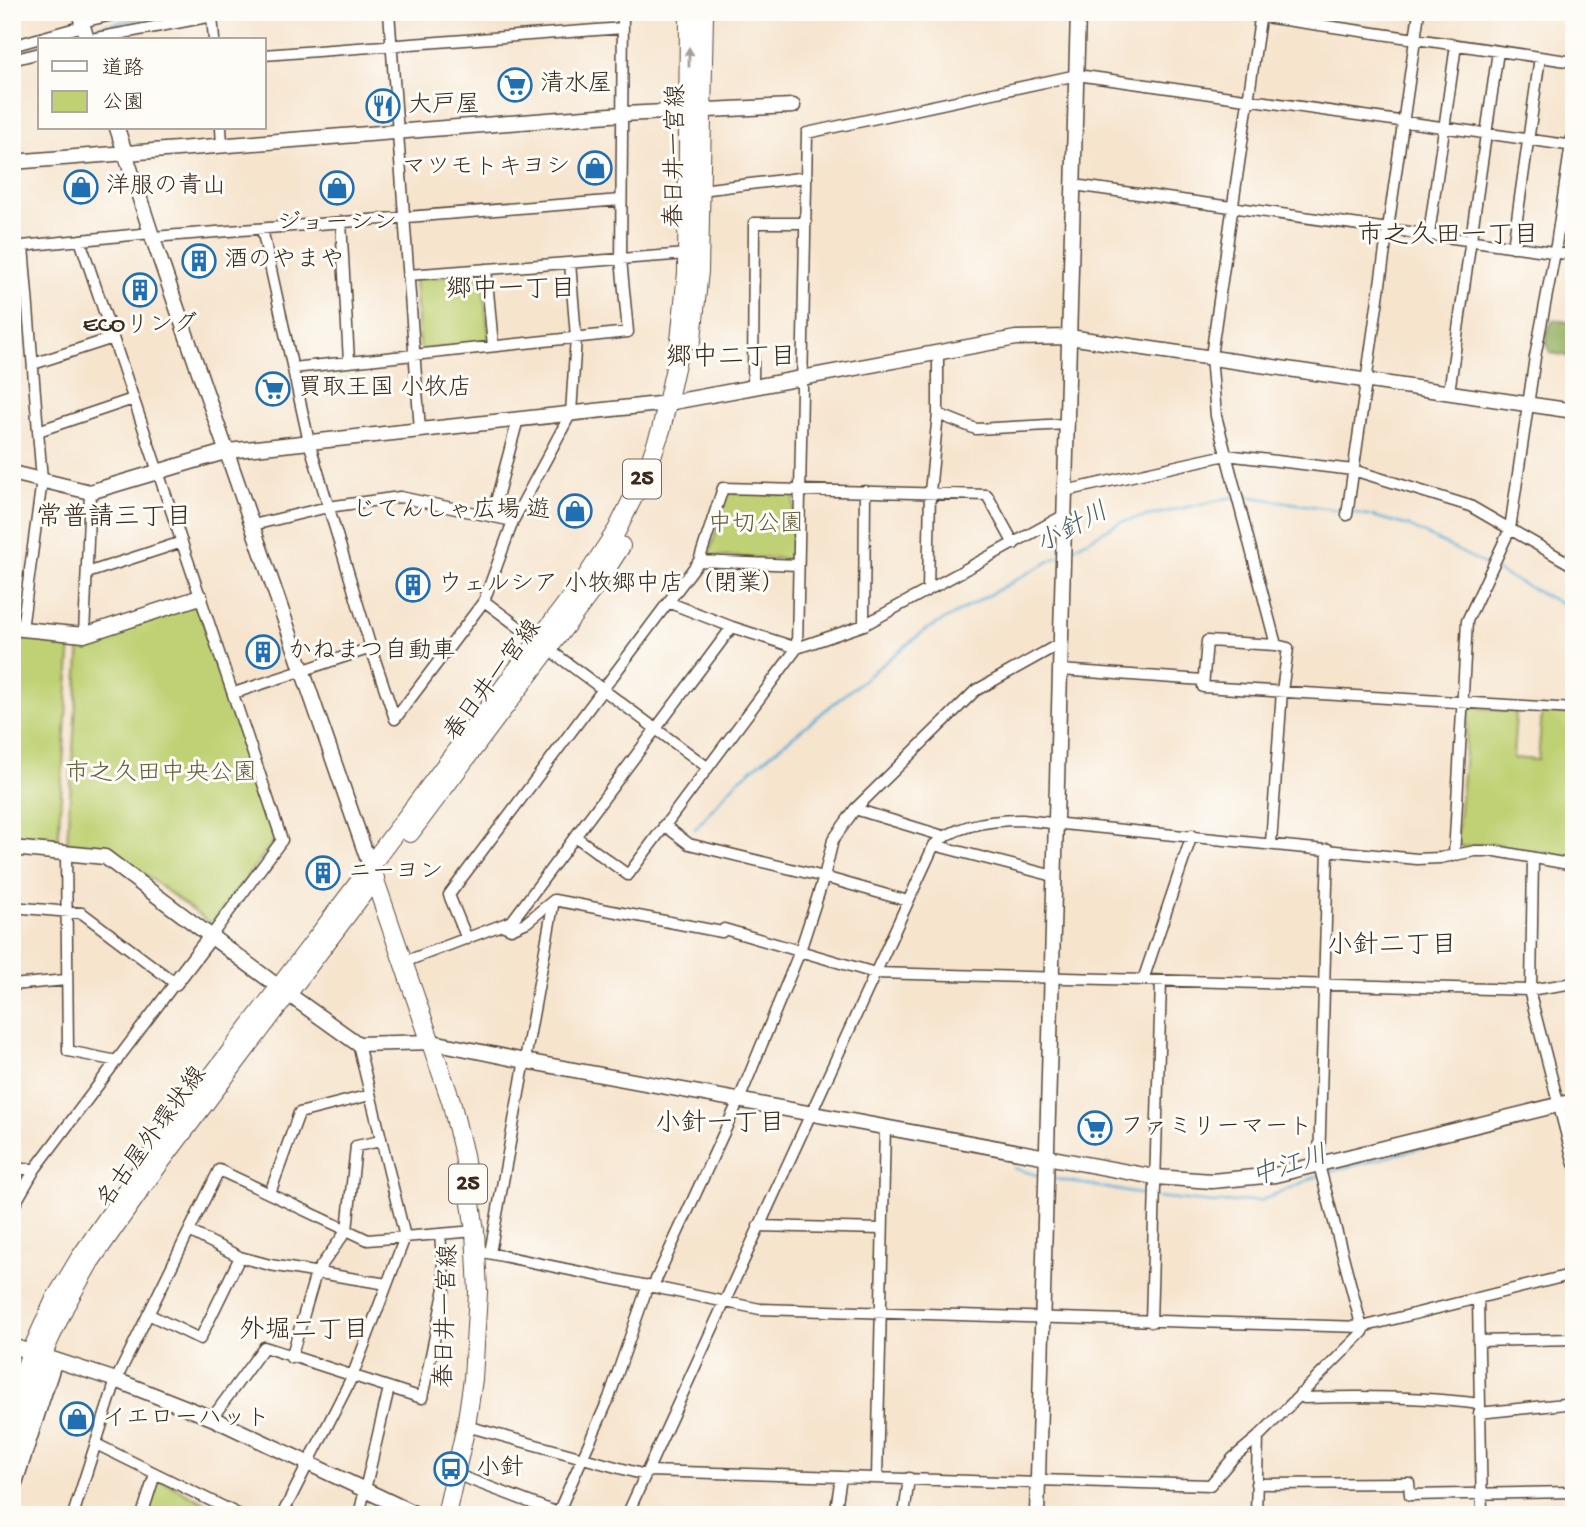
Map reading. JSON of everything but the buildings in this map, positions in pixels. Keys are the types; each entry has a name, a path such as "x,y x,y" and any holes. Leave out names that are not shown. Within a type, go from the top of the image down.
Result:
{"main road":[{"name":"春日井一宮線","path":"674,402 697,312 701,190 689,12"},
{"name":"春日井一宮線","path":"446,1515 466,1426 478,1333 483,1252 475,1231 464,1155 452,1101 373,872 544,644 596,585 628,535 673,433 685,312 704,12"},
{"name":"名古屋外環状線","path":"12,1403 28,1354 66,1306 91,1262 283,991 373,872"},
{"name":"名古屋外環状線","path":"12,1450 28,1354"}],"street":[{"path":"84,30 125,12"},
{"path":"43,38 84,30 234,12"},
{"path":"389,12 420,430"},
{"path":"293,368 628,332 621,259 623,12"},
{"path":"1037,1515 1078,12"},
{"path":"1230,12 1260,14 1574,62"},
{"path":"1347,516 1419,12"},
{"path":"1260,14 1211,356 1216,416 1276,645"},
{"path":"212,16 214,38"},
{"path":"266,55 623,27"},
{"path":"13,44 38,39"},
{"path":"1429,234 1456,45"},
{"path":"1449,392 1498,51"},
{"path":"12,60 38,54"},
{"path":"1513,247 1540,57"},
{"path":"797,648 807,134 1077,75 1572,146"},
{"path":"12,162 623,114 793,106"},
{"path":"1454,856 1467,621 1510,529 1574,123"},
{"path":"118,130 373,872"},
{"path":"221,130 222,146"},
{"path":"701,190 807,177"},
{"path":"1074,186 1574,255"},
{"path":"200,597 84,635 17,629 41,480 33,364 18,246 621,200"},
{"path":"341,222 349,361"},
{"path":"753,387 754,223 806,223"},
{"path":"262,229 309,442 395,719 484,601 513,521 571,414 576,337 570,263"},
{"path":"12,1209 36,1169 282,839 80,240"},
{"path":"408,275 687,254"},
{"path":"486,269 493,346"},
{"path":"12,473 90,492 228,452 674,402 1016,338 1069,337 1574,411"},
{"path":"33,364 113,338"},
{"path":"928,590 930,492 938,414 938,352"},
{"path":"38,430 133,399"},
{"path":"938,414 976,429 1066,425"},
{"path":"492,516 518,419"},
{"path":"1065,491 1226,455 1353,470 1470,506 1574,566"},
{"path":"467,939 449,895 699,561 723,488 987,495 1014,544"},
{"path":"864,625 865,491"},
{"path":"84,635 90,492"},
{"path":"253,525 328,507 400,497 513,521"},
{"path":"576,837 628,875 797,648 864,625 1063,516"},
{"path":"87,573 182,542"},
{"path":"699,561 798,565"},
{"path":"484,601 707,767"},
{"path":"670,603 797,648"},
{"path":"404,962 512,921 732,627"},
{"path":"1271,843 1282,691 1288,648 1207,641 1203,687 1282,691 1574,709"},
{"path":"455,1474 558,1514 610,1398 651,1286 739,1100 800,951 833,840 856,809 975,691 1061,643"},
{"path":"233,693 371,648"},
{"path":"1060,670 1203,680"},
{"path":"856,809 943,836"},
{"path":"629,1514 723,1301 908,901 934,845 943,836 981,823 1002,820 1192,835 1417,859 1475,851 1496,851 1574,865"},
{"path":"664,825 689,844 908,901"},
{"path":"1143,980 1192,835"},
{"path":"934,845 1054,876"},
{"path":"12,848 105,857 358,1044 433,1042 525,1062 885,1127 1046,1171 1155,1181 1234,1181 1320,1167 1574,1101"},
{"path":"466,1426 647,1473 1210,1485 1233,1458 1258,1437 1363,1332 1320,1167 1328,849"},
{"path":"66,852 68,1051 117,1061"},
{"path":"1533,858 1530,990 1574,1164"},
{"path":"503,926 511,929 527,922 555,900 722,932 724,929 875,973 1530,990 1574,983"},
{"path":"555,900 525,1062 483,1252 760,1309 1362,1327 1574,1274"},
{"path":"12,907 82,913 175,984"},
{"path":"12,985 66,980"},
{"path":"1151,1322 1161,981"},
{"path":"282,1515 352,1377 405,1237 358,1044"},
{"path":"270,1193 299,1113 370,1096"},
{"path":"877,1478 885,1127"},
{"path":"291,1358 316,1273 347,1230 356,1146 381,1141"},
{"path":"12,1169 36,1169"},
{"path":"73,1515 116,1380 219,1170 368,1240 475,1231"},
{"path":"758,1226 883,1229"},
{"path":"189,1231 240,1257 387,1284"},
{"path":"212,1418 264,1348 422,1398 445,1288 440,1235"},
{"path":"148,1314 200,1339 240,1257"},
{"path":"1478,1299 1482,1515"},
{"path":"1478,1341 1574,1339"},
{"path":"12,1492 28,1354 116,1380 212,1418 418,1515"},
{"path":"359,1515 389,1388"},
{"path":"1300,1394 1304,1398 1374,1395 1434,1398 1479,1408 1574,1404"},
{"path":"1256,1515 1258,1437"},
{"path":"96,1444 240,1515"},
{"path":"142,1515 155,1474"},
{"path":"835,1515 841,1477"},
{"path":"904,1515 909,1478"},
{"path":"1256,1485 1409,1483 1410,1495 1574,1492"},
{"path":"211,1515 214,1503"}],"green space":[{"path":"482,274 489,339 486,342 424,350 420,347 415,281 418,278"},
{"path":"1554,320 1567,322 1574,331 1574,359 1550,353 1547,335"},
{"name":"中切公園","path":"727,492 794,495 793,559 709,556"},
{"name":"市之久田中央公園","path":"193,605 198,608 275,835 274,841 211,924 107,846 67,843 80,642"},
{"path":"12,634 71,640 58,843 12,839"},
{"path":"1469,707 1516,712 1513,758 1538,760 1542,712 1574,714 1574,858 1496,844 1462,847 1457,841"},
{"path":"161,1480 207,1504 207,1515 147,1515 157,1482"}],"waterway":[{"path":"97,27 170,12"},
{"name":"小針川","path":"1239,495 1344,511"},
{"name":"小針川","path":"1068,551 1120,522 1233,497"},
{"name":"小針川","path":"1350,512 1409,526 1490,567"},
{"name":"小針川","path":"695,829 736,782 924,631 1059,556"},
{"name":"小針川","path":"1495,570 1574,610"},
{"name":"中江川","path":"1564,1113 1574,1111"},
{"name":"中江川","path":"1326,1173 1557,1115"},
{"name":"中江川","path":"1014,1168 1040,1176"},
{"name":"中江川","path":"1157,1197 1214,1203 1262,1200 1320,1175"},
{"name":"中江川","path":"1050,1178 1150,1196"}],"place":[{"name":"清水屋","path":"515,85"},
{"name":"大戸屋","path":"383,106"},
{"name":"マツモトキヨシ","path":"595,168"},
{"name":"洋服の青山","path":"81,187"},
{"name":"ジョーシン","path":"337,188"},
{"name":"酒のやまや","path":"199,261"},
{"name":"ECOリング","path":"140,290"},
{"name":"買取王国 小牧店","path":"273,389"},
{"name":"じてんしゃ広場 遊","path":"575,511"},
{"name":"ウェルシア 小牧郷中店 （閉業）","path":"413,585"},
{"name":"かねまつ自動車","path":"263,652"},
{"name":"ニーヨン","path":"323,873"},
{"name":"ファミリーマート","path":"1095,1128"},
{"name":"イエローハット","path":"77,1419"},
{"name":"小針","path":"451,1469"}],"district":[{"name":"市之久田一丁目","path":"1448,237"},
{"name":"郷中一丁目","path":"511,291"},
{"name":"郷中二丁目","path":"731,359"},
{"name":"常普請三丁目","path":"114,519"},
{"name":"小針二丁目","path":"1392,947"},
{"name":"小針一丁目","path":"720,1125"},
{"name":"外堀二丁目","path":"304,1332"}]}
